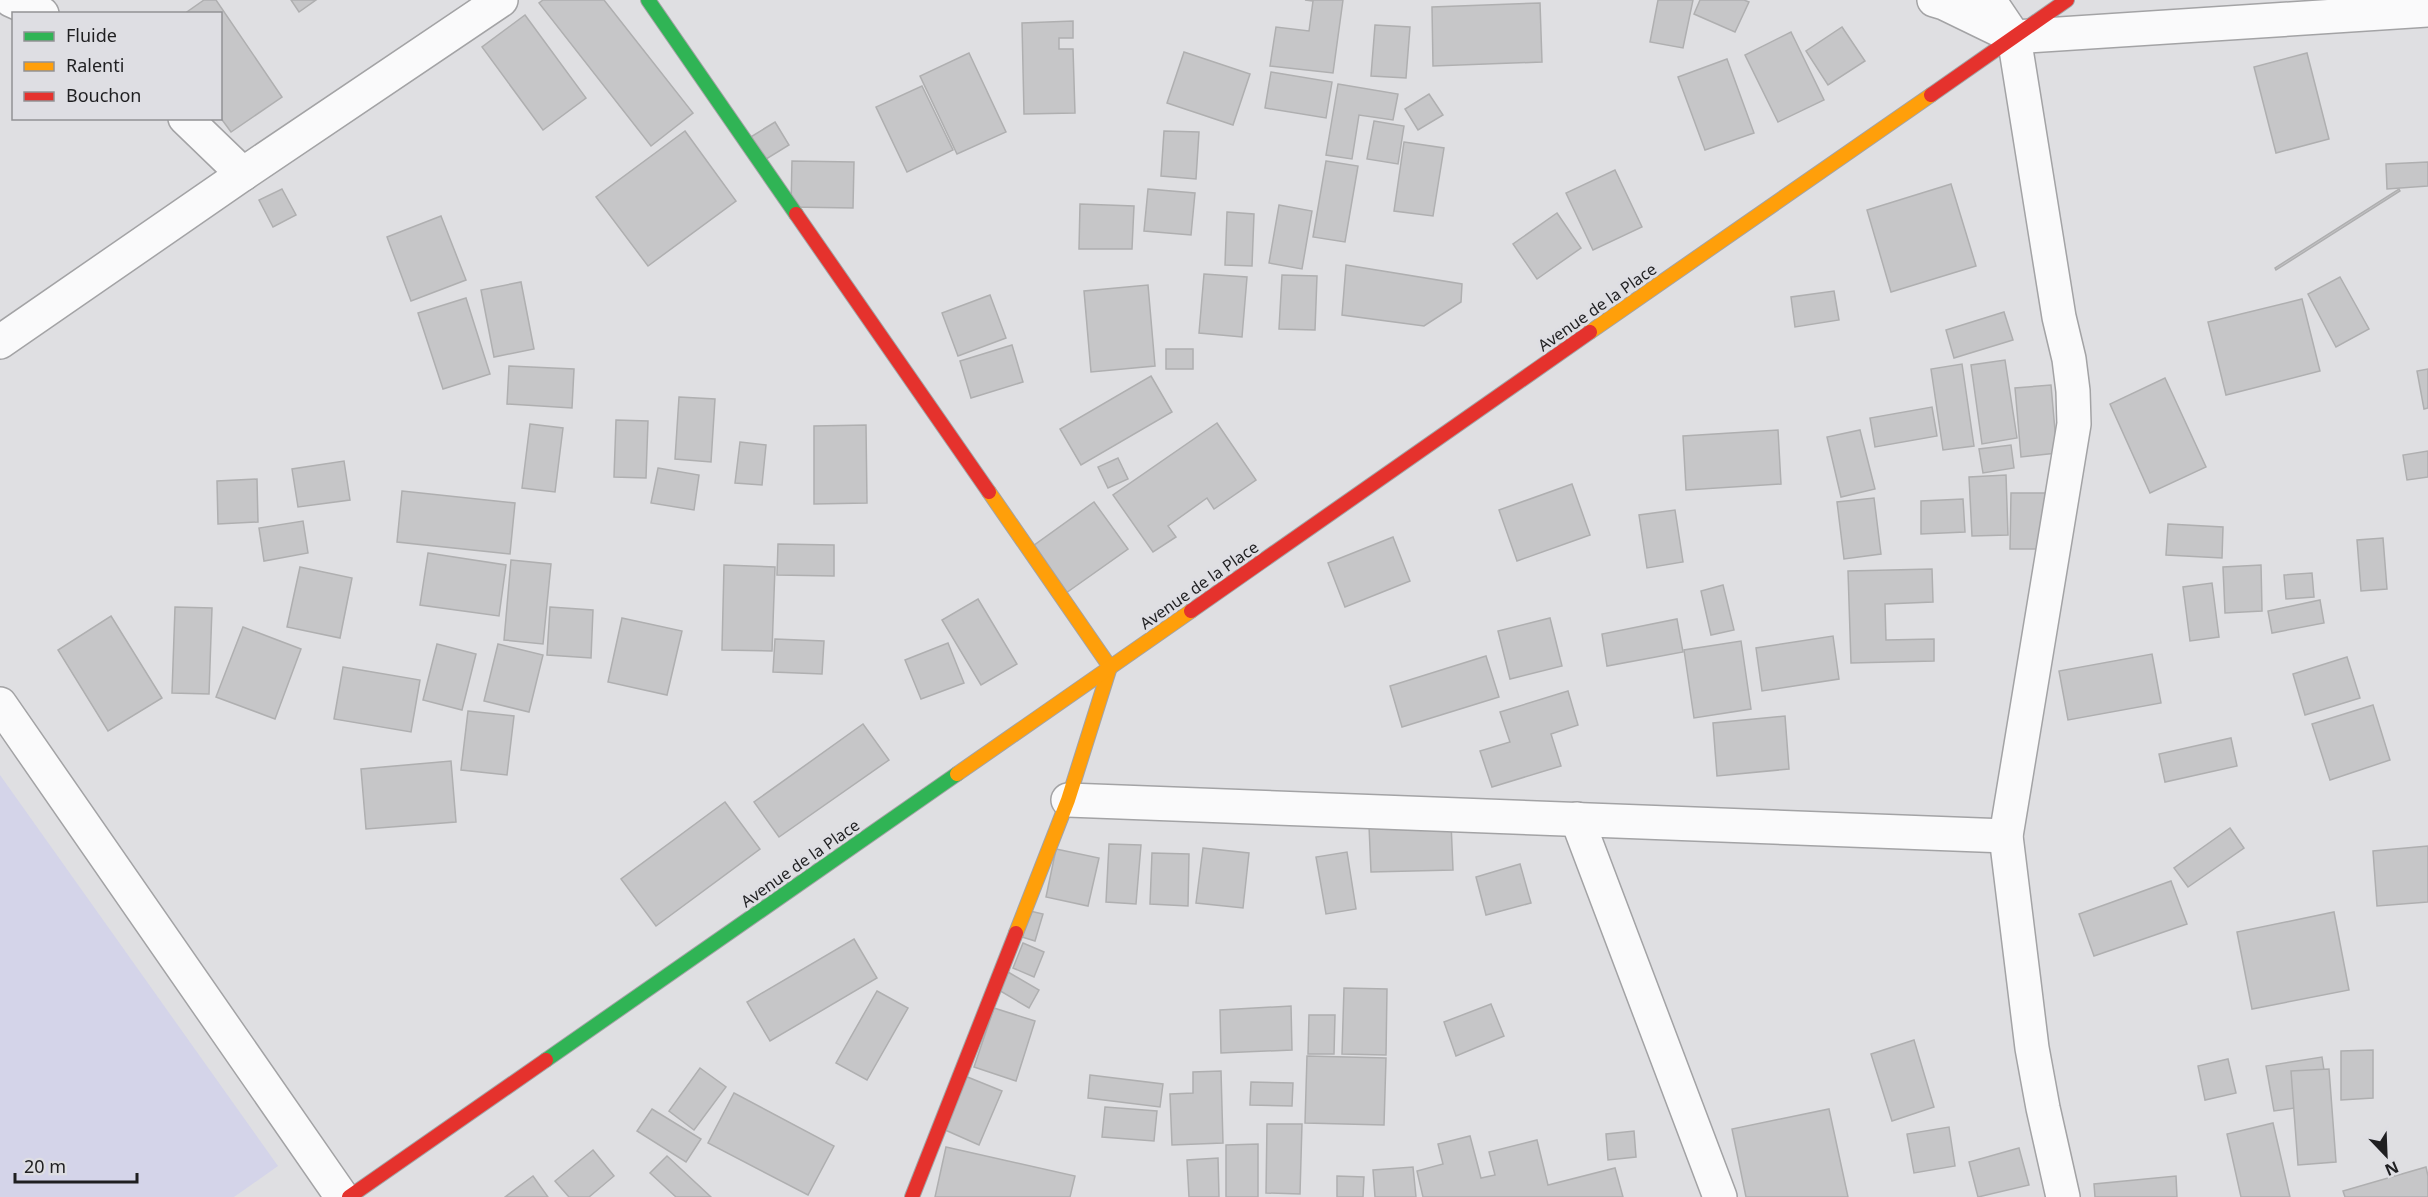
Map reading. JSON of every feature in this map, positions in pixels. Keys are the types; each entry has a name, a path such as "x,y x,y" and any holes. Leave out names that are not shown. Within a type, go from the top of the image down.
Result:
{"street":[{"path":"11,0 38,12"},
{"path":"0,342 501,0"},
{"path":"648,0 1110,667 1068,800 912,1197"},
{"path":"1934,0 2014,37 2428,10"},
{"path":"1989,0 2014,37 2073,391 2074,424 2006,836 2032,1048 2063,1197"},
{"name":"Avenue de la Place","path":"349,1197 2067,0"},
{"path":"187,120 243,174"},
{"path":"0,704 342,1197"},
{"path":"1068,800 2006,836"},
{"path":"1577,819 1720,1197"}],"shaded area":[{"path":"0,775 278,1166 234,1197 0,1197"}],"building":[{"path":"204,0 216,0 282,97 231,132 222,120 222,12 187,12"},
{"path":"291,0 316,0 299,12"},
{"path":"543,0 604,0 693,113 651,146 539,3"},
{"path":"1305,0 1343,0 1333,73 1270,66 1276,27 1309,31 1313,1"},
{"path":"1658,0 1693,0 1683,48 1650,42"},
{"path":"1700,0 1749,2 1735,32 1694,14"},
{"path":"1540,3 1542,62 1433,66 1432,7"},
{"path":"525,15 586,98 543,130 482,47"},
{"path":"1073,21 1073,38 1059,38 1059,49 1073,49 1075,113 1024,114 1022,23"},
{"path":"1375,25 1410,27 1406,78 1371,76"},
{"path":"1842,27 1865,61 1828,85 1806,51"},
{"path":"1791,32 1824,100 1778,122 1745,55"},
{"path":"1184,52 1250,74 1233,125 1167,103"},
{"path":"969,53 1006,132 957,154 920,76"},
{"path":"2307,53 2329,139 2276,153 2254,67"},
{"path":"1727,59 1754,133 1705,150 1678,77"},
{"path":"1271,72 1332,82 1326,118 1265,108"},
{"path":"1338,84 1398,94 1393,120 1359,115 1352,159 1326,155"},
{"path":"922,86 953,150 907,172 876,107"},
{"path":"1429,94 1443,115 1418,130 1405,109"},
{"path":"1374,121 1404,126 1398,164 1367,159"},
{"path":"775,122 789,145 763,161 749,138"},
{"path":"685,131 736,201 648,266 596,197"},
{"path":"1164,131 1199,132 1196,179 1161,176"},
{"path":"1404,142 1444,148 1433,216 1394,211"},
{"path":"792,161 854,162 853,208 791,207"},
{"path":"1326,161 1358,166 1345,242 1313,237"},
{"path":"2428,162 2428,186 2387,189 2386,164"},
{"path":"1615,170 1642,227 1593,250 1566,193"},
{"path":"1951,184 1976,266 1891,292 1867,210"},
{"path":"282,189 296,215 273,227 259,200"},
{"path":"1148,189 1195,193 1191,235 1144,231"},
{"path":"2399,189 2400,191 2276,270 2275,268"},
{"path":"1080,204 1134,206 1132,249 1079,249"},
{"path":"1279,205 1312,211 1302,269 1269,263"},
{"path":"1227,212 1254,214 1252,266 1225,265"},
{"path":"1557,213 1581,248 1537,279 1513,244"},
{"path":"441,216 466,280 411,301 387,237"},
{"path":"1346,265 1462,284 1461,302 1424,326 1342,315"},
{"path":"1204,274 1247,277 1242,337 1199,333"},
{"path":"1282,275 1317,276 1315,330 1279,329"},
{"path":"2340,277 2369,329 2336,347 2308,294"},
{"path":"521,282 534,349 494,357 481,290"},
{"path":"1148,285 1155,366 1091,372 1084,291"},
{"path":"1834,291 1839,320 1795,327 1791,297"},
{"path":"990,295 1006,338 958,356 942,313"},
{"path":"466,298 490,374 443,389 418,313"},
{"path":"2302,299 2320,371 2226,395 2208,322"},
{"path":"2004,312 2013,340 1954,358 1946,330"},
{"path":"1012,345 1023,382 971,398 960,361"},
{"path":"1166,349 1193,349 1193,369 1166,369"},
{"path":"2005,360 2017,438 1982,444 1971,365"},
{"path":"1962,364 1974,446 1943,450 1931,369"},
{"path":"509,366 574,369 572,408 507,404"},
{"path":"2428,369 2428,408 2424,409 2417,371"},
{"path":"1151,376 1172,412 1081,465 1060,429"},
{"path":"2165,378 2206,467 2150,493 2110,404"},
{"path":"2051,385 2057,453 2021,457 2015,388"},
{"path":"679,397 715,399 711,462 675,459"},
{"path":"1932,407 1937,436 1875,447 1870,418"},
{"path":"616,420 648,421 646,478 614,477"},
{"path":"1217,423 1256,480 1214,509 1207,498 1168,526 1176,537 1153,552 1113,495"},
{"path":"530,424 563,428 555,492 522,488"},
{"path":"866,425 867,503 814,504 814,426"},
{"path":"1778,430 1781,484 1686,490 1683,436"},
{"path":"1860,430 1875,489 1841,497 1827,437"},
{"path":"740,442 766,445 762,485 735,483"},
{"path":"2011,445 2014,468 1983,473 1979,449"},
{"path":"2428,451 2428,477 2407,480 2403,455"},
{"path":"1118,458 1128,479 1108,488 1098,467"},
{"path":"344,461 350,500 298,507 292,469"},
{"path":"658,468 699,475 694,510 651,503"},
{"path":"2006,475 2008,535 1972,536 1969,477"},
{"path":"257,479 258,522 218,524 217,481"},
{"path":"1572,484 1590,535 1517,561 1499,510"},
{"path":"402,491 515,503 510,554 397,542"},
{"path":"2011,493 2045,493 2044,549 2010,549"},
{"path":"1874,498 1881,554 1844,559 1837,502"},
{"path":"1963,499 1965,532 1921,534 1921,501"},
{"path":"1094,502 1128,549 1066,593 1033,546"},
{"path":"1675,510 1683,562 1647,568 1639,515"},
{"path":"303,521 308,553 264,561 259,528"},
{"path":"2168,524 2223,527 2222,558 2166,555"},
{"path":"1393,537 1410,581 1345,607 1328,563"},
{"path":"2383,538 2387,589 2361,591 2357,540"},
{"path":"778,544 834,545 834,576 777,575"},
{"path":"428,553 506,565 499,616 420,605"},
{"path":"511,560 551,564 543,644 504,640"},
{"path":"724,565 775,567 772,651 722,650"},
{"path":"2261,565 2262,611 2225,613 2223,567"},
{"path":"300,567 352,578 340,638 287,627"},
{"path":"1932,569 1933,602 1885,604 1886,640 1934,639 1934,661 1851,663 1848,571"},
{"path":"2312,573 2314,597 2286,599 2284,575"},
{"path":"2212,583 2219,637 2190,641 2183,587"},
{"path":"1723,585 1734,630 1711,635 1701,591"},
{"path":"978,599 1017,664 981,685 942,620"},
{"path":"2320,600 2324,623 2272,633 2268,611"},
{"path":"175,607 212,608 209,694 172,693"},
{"path":"550,607 593,610 591,658 547,655"},
{"path":"111,616 162,698 108,731 58,650"},
{"path":"622,618 682,631 667,695 608,682"},
{"path":"1550,618 1562,666 1510,679 1498,631"},
{"path":"1677,619 1683,652 1607,666 1602,634"},
{"path":"243,627 301,649 275,719 216,697"},
{"path":"1833,636 1839,679 1762,691 1756,648"},
{"path":"775,639 824,641 822,674 773,672"},
{"path":"1741,641 1751,709 1694,718 1684,650"},
{"path":"948,643 964,683 921,699 905,660"},
{"path":"437,644 476,654 462,710 423,700"},
{"path":"498,644 543,655 529,712 484,701"},
{"path":"2152,654 2161,703 2068,720 2059,671"},
{"path":"1486,656 1499,697 1402,727 1390,686"},
{"path":"2347,657 2360,698 2305,715 2293,674"},
{"path":"343,667 420,680 411,732 334,719"},
{"path":"1568,691 1578,725 1551,734 1561,766 1492,787 1480,751 1510,742 1500,712"},
{"path":"2373,705 2390,760 2330,780 2312,724"},
{"path":"468,711 514,716 507,775 461,770"},
{"path":"1785,716 1789,769 1717,776 1713,723"},
{"path":"863,724 889,760 779,837 754,802"},
{"path":"2231,738 2237,766 2165,782 2159,754"},
{"path":"451,761 456,822 366,829 361,769"},
{"path":"725,802 760,849 656,926 621,879"},
{"path":"1451,822 1453,870 1371,872 1369,826"},
{"path":"2230,828 2244,848 2188,887 2174,868"},
{"path":"1109,844 1141,845 1136,904 1106,902"},
{"path":"2428,846 2428,902 2377,906 2373,851"},
{"path":"1203,848 1249,853 1243,908 1196,903"},
{"path":"1056,849 1099,858 1088,906 1046,897"},
{"path":"1347,852 1356,909 1326,914 1316,857"},
{"path":"1152,853 1189,854 1188,906 1150,904"},
{"path":"1520,864 1531,903 1486,915 1476,877"},
{"path":"2171,881 2187,924 2094,956 2079,914"},
{"path":"1030,911 1043,914 1035,941 1022,937"},
{"path":"2334,912 2349,990 2252,1009 2237,932"},
{"path":"854,939 877,978 770,1041 747,1002"},
{"path":"1023,943 1044,952 1034,977 1013,968"},
{"path":"1008,972 1039,990 1029,1008 997,989"},
{"path":"1344,988 1387,989 1386,1055 1342,1054"},
{"path":"877,991 908,1008 867,1080 836,1063"},
{"path":"1491,1004 1504,1036 1456,1056 1444,1022"},
{"path":"1291,1006 1292,1050 1221,1053 1220,1010"},
{"path":"994,1008 1035,1021 1016,1081 974,1067"},
{"path":"1309,1015 1335,1015 1334,1054 1308,1054"},
{"path":"1914,1040 1934,1107 1892,1121 1871,1054"},
{"path":"2373,1050 2373,1098 2341,1100 2341,1051"},
{"path":"1307,1056 1386,1058 1384,1125 1305,1123"},
{"path":"2322,1057 2329,1103 2274,1111 2266,1066"},
{"path":"2228,1059 2236,1093 2205,1100 2198,1066"},
{"path":"700,1068 726,1087 694,1130 669,1111"},
{"path":"2329,1069 2336,1162 2298,1165 2291,1071"},
{"path":"1221,1071 1223,1143 1172,1145 1170,1094 1193,1093 1193,1072"},
{"path":"1090,1075 1163,1084 1160,1107 1088,1098"},
{"path":"965,1076 1002,1091 979,1145 943,1129"},
{"path":"1251,1082 1293,1083 1292,1106 1250,1105"},
{"path":"734,1093 834,1146 808,1195 708,1143"},
{"path":"1105,1107 1157,1111 1154,1141 1102,1137"},
{"path":"652,1109 701,1139 686,1162 637,1131"},
{"path":"1829,1109 1848,1197 1746,1197 1732,1129"},
{"path":"2273,1123 2290,1197 2241,1197 2227,1134"},
{"path":"1267,1124 1302,1124 1300,1194 1266,1193"},
{"path":"1949,1127 1955,1166 1914,1173 1907,1134"},
{"path":"1634,1131 1636,1157 1608,1160 1606,1134"},
{"path":"1470,1136 1481,1178 1495,1175 1489,1152 1537,1140 1548,1185 1615,1168 1623,1197 1423,1197 1417,1171 1443,1164 1438,1144"},
{"path":"1258,1144 1258,1197 1226,1197 1226,1145"},
{"path":"946,1147 1075,1176 1070,1197 935,1197"},
{"path":"2019,1148 2029,1185 1978,1197 1969,1162"},
{"path":"593,1150 614,1176 589,1197 569,1197 555,1181"},
{"path":"667,1156 711,1197 676,1197 650,1173"},
{"path":"1218,1158 1219,1197 1189,1197 1187,1160"},
{"path":"1413,1167 1416,1197 1375,1197 1373,1170"},
{"path":"2426,1167 2428,1197 2345,1197 2343,1191"},
{"path":"533,1176 548,1197 505,1197"},
{"path":"1337,1176 1364,1177 1363,1197 1337,1197"},
{"path":"2176,1176 2177,1197 2095,1197 2094,1184"}],"traffic: fast":[{"path":"648,0 796,214"},
{"path":"546,1060 957,774"}],"traffic: slow":[{"path":"1590,332 1931,95"},
{"path":"989,492 1110,667 1068,800 1016,933"},
{"path":"957,774 1191,611"}],"traffic: jam":[{"path":"1931,95 2067,0"},
{"path":"796,214 989,492"},
{"path":"1191,611 1590,332"},
{"path":"912,1197 1016,933"},
{"path":"349,1197 546,1060"}]}
